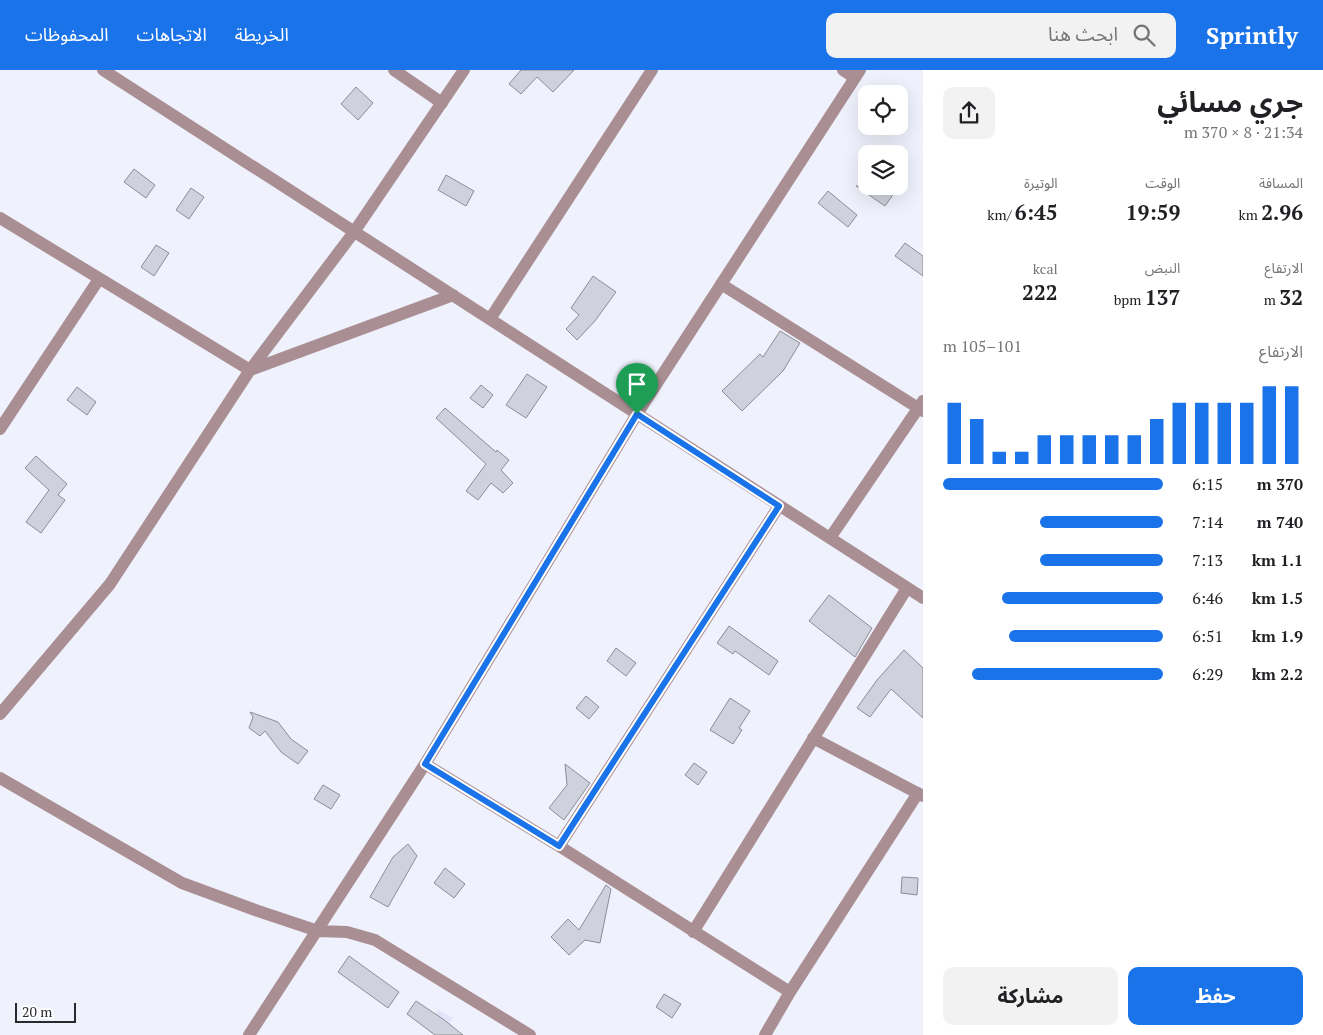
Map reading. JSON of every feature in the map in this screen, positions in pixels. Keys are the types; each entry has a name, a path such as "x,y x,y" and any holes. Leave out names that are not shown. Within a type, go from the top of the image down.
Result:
{"street":[{"path":"103,70 923,598"},
{"path":"394,70 442,103"},
{"path":"0,714 110,584 250,370 354,232 464,70"},
{"path":"490,319 652,70"},
{"path":"249,1035 425,764 637,414 858,74 843,70"},
{"path":"0,218 250,370"},
{"path":"0,428 99,279"},
{"path":"721,284 921,407 830,538"},
{"path":"250,370 453,296"},
{"path":"559,846 779,506"},
{"path":"694,932 907,588"},
{"path":"764,1035 790,992 920,795 814,738"},
{"path":"425,764 790,992"},
{"path":"0,778 182,883 318,931 347,932 375,940 530,1035"}],"shaded area":[{"path":"438,1010 453,1018 449,1024 454,1027 450,1035 438,1035 427,1029"}],"building":[{"path":"521,70 574,70 553,92 537,77 521,94 509,84"},
{"path":"356,87 373,103 358,120 341,104"},
{"path":"134,169 155,185 146,198 124,182"},
{"path":"446,175 474,191 466,206 438,190"},
{"path":"191,188 204,197 189,219 176,210"},
{"path":"828,191 857,215 848,227 818,203"},
{"path":"869,195 893,195 885,206"},
{"path":"905,243 923,256 923,276 895,256"},
{"path":"156,245 169,253 154,276 141,267"},
{"path":"593,276 616,292 595,321 577,340 566,329 579,315 571,308"},
{"path":"780,331 800,343 783,371 742,411 722,391 760,354 763,357"},
{"path":"527,374 547,387 526,418 506,405"},
{"path":"481,385 493,395 483,408 470,398"},
{"path":"77,387 96,402 87,415 67,400"},
{"path":"445,408 496,452 497,450 509,460 501,470 513,483 503,493 491,483 478,500 466,491 486,464 436,418"},
{"path":"36,456 67,484 58,495 65,500 41,533 26,522 49,490 25,468"},
{"path":"829,595 872,628 855,657 809,621"},
{"path":"729,626 778,661 769,675 735,651 733,654 717,643"},
{"path":"616,648 636,663 626,676 607,661"},
{"path":"904,650 923,668 923,718 891,689 870,717 857,708 877,680"},
{"path":"586,696 599,707 589,719 576,708"},
{"path":"730,698 750,711 739,728 742,730 733,744 710,730"},
{"path":"250,712 278,722 291,739 308,751 298,764 281,752 265,731 260,736 249,728 253,717"},
{"path":"694,763 707,772 698,785 685,775"},
{"path":"565,764 590,783 564,820 549,808 567,785"},
{"path":"323,785 340,795 331,809 314,799"},
{"path":"408,844 417,856 388,907 370,897 393,857"},
{"path":"445,868 465,884 454,898 434,883"},
{"path":"902,877 918,878 917,895 901,893"},
{"path":"606,885 611,889 600,943 585,940 569,955 551,937 568,919 579,930"},
{"path":"349,956 399,992 388,1008 338,972"},
{"path":"664,994 681,1004 672,1018 656,1007"},
{"path":"416,1001 463,1035 435,1035 407,1014"}],"route":[{"path":"637,414 779,506 559,846 425,764 637,414"}]}
